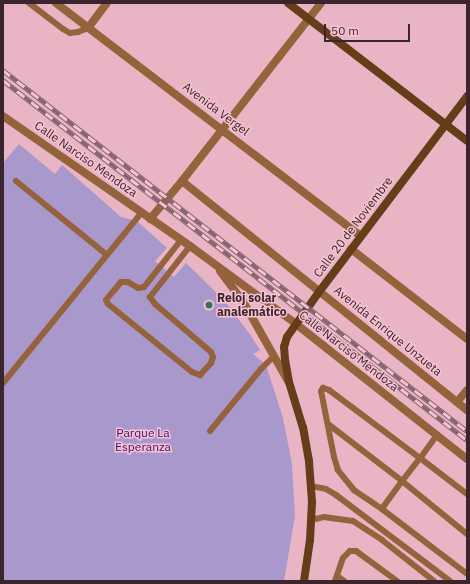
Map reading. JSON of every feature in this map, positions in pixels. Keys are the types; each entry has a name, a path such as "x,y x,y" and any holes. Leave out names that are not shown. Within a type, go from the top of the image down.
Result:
{"main road":[{"path":"288,3 467,141"},
{"name":"Calle 20 de Noviembre","path":"304,581 310,540 311,486 309,461 303,428 289,382 284,347 287,337 351,249 467,96"}],"street":[{"name":"Avenida Vergel","path":"56,3 223,128 361,236"},
{"path":"88,28 107,3"},
{"path":"150,219 182,181 321,3"},
{"name":"Calle Narciso Mendoza","path":"3,116 215,264 296,324 467,459"},
{"name":"Avenida Enrique Unzueta","path":"182,181 467,410"},
{"path":"351,249 467,338"},
{"name":"Calle Narciso Mendoza","path":"215,264 244,304 289,382"},
{"path":"457,402 467,390"}],"lane":[{"path":"29,3 70,33 88,28"},
{"path":"16,181 107,255"},
{"path":"3,383 141,213"},
{"path":"181,240 144,287 138,288 128,282 121,282 106,300 108,304 192,372 200,375 211,363 213,357 211,352 155,304 150,297 190,246"},
{"path":"210,431 261,369 274,356"},
{"path":"467,494 329,390 323,388 322,391 328,424 338,470 354,490 467,574"},
{"path":"328,424 402,481 467,534"},
{"path":"382,510 437,435"},
{"path":"311,486 326,489 336,495 450,581"},
{"path":"311,520 334,517 353,521 382,540 434,581"},
{"path":"344,581 336,578 343,558 350,551 356,551 397,581"}],"green space":[{"name":"Parque La Esperanza","path":"19,144 55,174 62,165 121,217 137,221 167,248 155,261 174,277 186,263 224,300 260,350 253,354 266,365 283,418 292,464 295,516 284,581 3,581 3,163"}],"railway":[{"path":"3,70 467,431"},
{"path":"3,80 467,440"}],"place":[{"name":"Reloj solar analemático","path":"209,305"}]}
